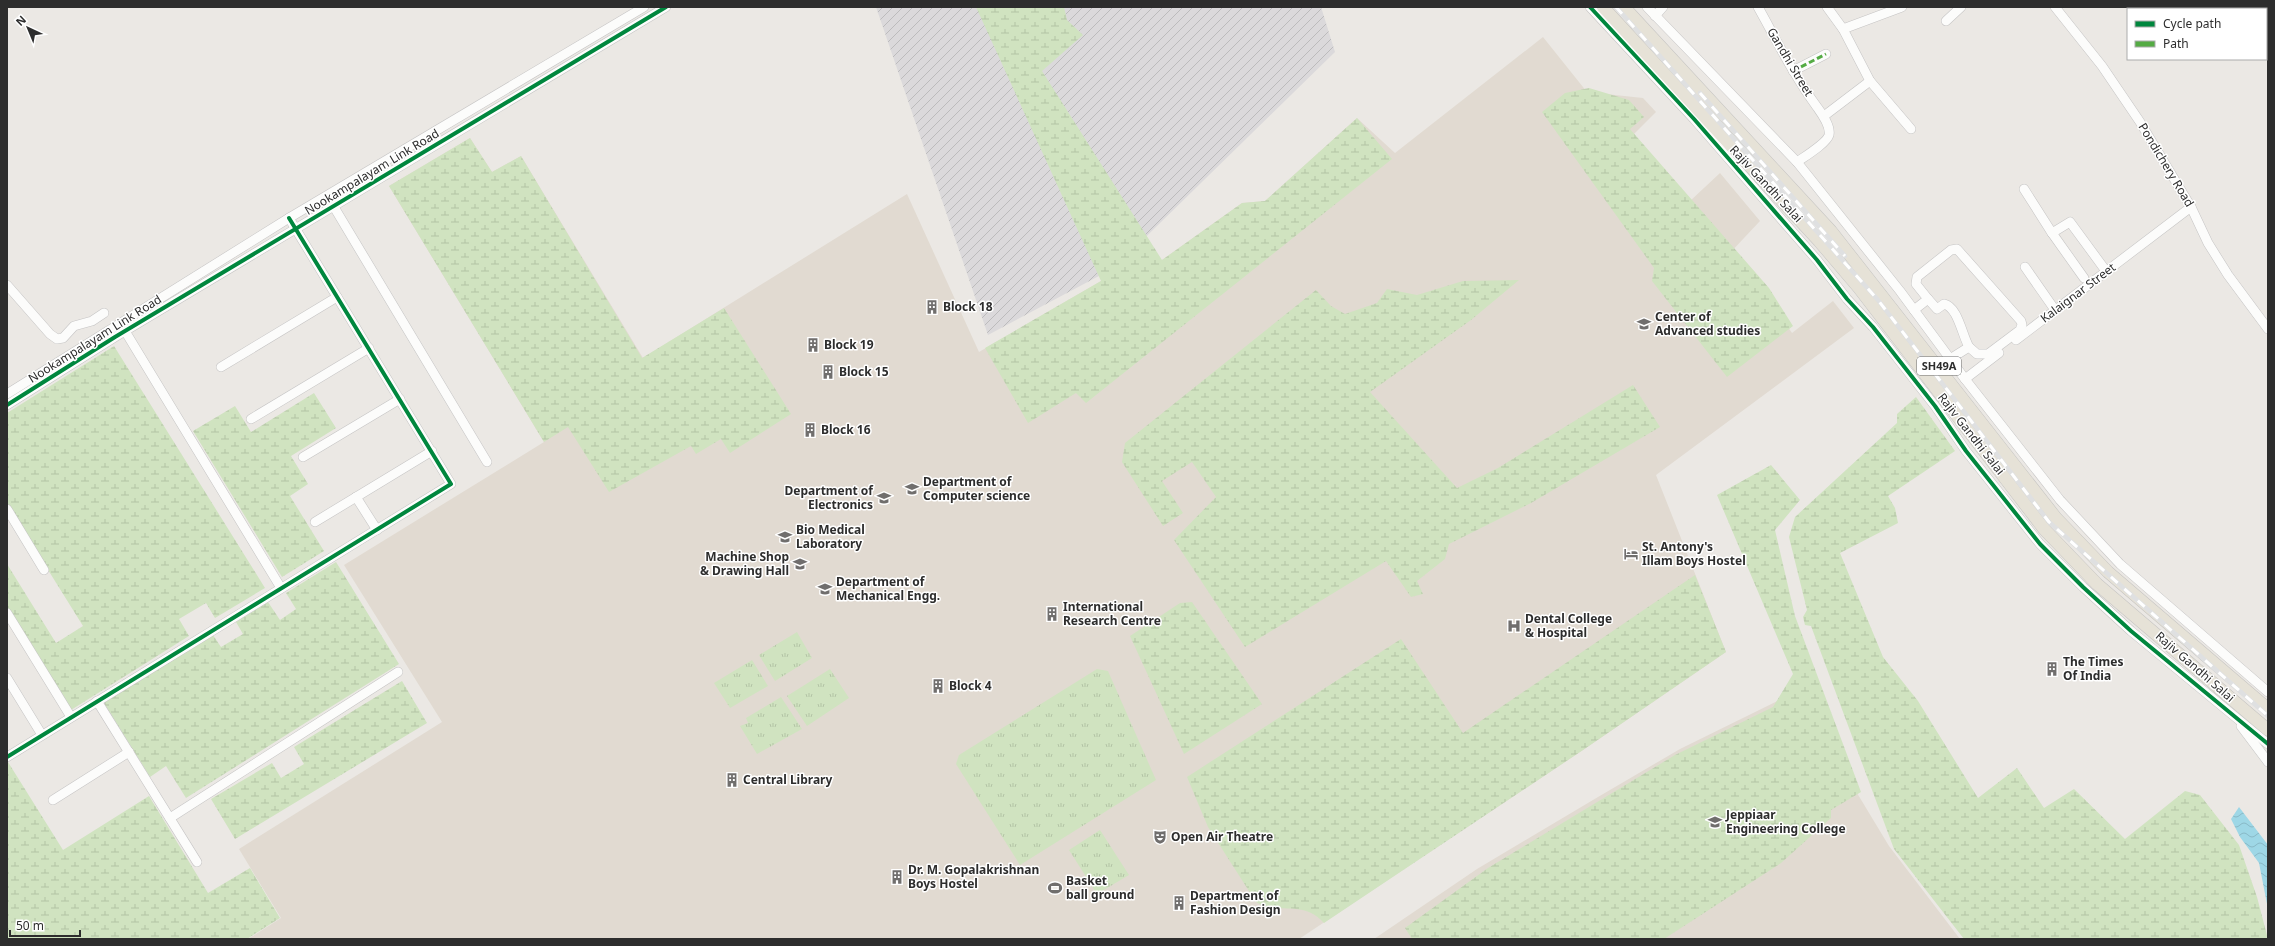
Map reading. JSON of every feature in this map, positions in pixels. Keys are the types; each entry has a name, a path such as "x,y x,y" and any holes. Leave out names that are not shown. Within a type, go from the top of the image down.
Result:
{"main road":[{"name":"Rajiv Gandhi Salai","path":"1603,7 1819,241 1859,288 2044,529 2097,584 2268,730"},
{"name":"Rajiv Gandhi Salai","path":"1624,7 1831,231 2062,524 2108,572 2268,709"},
{"path":"1918,365 1931,356"}],"street":[{"name":"Nookampalayam Link Road","path":"9,390 289,218 644,7"},
{"name":"Nookampalayam Link Road","path":"7,406 126,331 666,7"},
{"path":"1590,7 1694,119 1817,260 1847,299 1873,327 1935,406 1966,451 2040,544 2083,587 2131,631 2268,744"},
{"path":"1647,7 1690,50 1732,97 1797,162 1914,310 1965,379 2060,500 2120,564 2268,692"},
{"path":"1655,16 1663,7"},
{"name":"Gandhi Street","path":"1758,7 1794,71 1824,116"},
{"path":"1827,7 1843,29 1870,81 1911,129"},
{"path":"1843,29 1902,7"},
{"path":"1946,21 1960,7"},
{"name":"Pondichery Road","path":"2055,7 2102,66 2140,122 2191,207 2208,243 2228,275 2268,329"},
{"path":"1794,71 1826,54"},
{"path":"1797,162 1828,137 1829,129 1824,116 1870,81"},
{"path":"2024,189 2052,233 2084,278"},
{"path":"334,207 487,462"},
{"name":"Kalaignar Street","path":"1965,379 2191,207"},
{"path":"7,757 451,484 289,218"},
{"path":"2052,233 2070,222 2106,271"},
{"path":"1951,250 1960,250 2021,321 2022,325 2020,330 1988,354 1977,354 1969,346 1962,334 1960,322 1948,306 1944,304 1937,309 1928,299 1916,284 1917,277 1951,250"},
{"path":"2025,267 2055,310"},
{"path":"8,287 50,334 57,339 63,338 74,326 92,321 104,313"},
{"path":"221,367 337,297"},
{"path":"1914,310 1928,299"},
{"path":"126,331 281,588"},
{"path":"1950,359 1969,346"},
{"path":"251,419 368,348"},
{"path":"303,457 400,399"},
{"path":"315,522 432,452"},
{"path":"356,497 377,530"},
{"path":"7,509 44,570"},
{"path":"7,613 71,717"},
{"path":"170,818 398,672"},
{"path":"7,678 42,735"},
{"path":"97,701 197,862"},
{"path":"2232,714 2268,762"},
{"path":"53,800 129,752"}],"shaded area":[{"path":"876,7 1321,7 1335,52 1114,268 988,335"},
{"path":"1543,37 1587,92 1643,98 1656,112 1630,138 1689,202 1720,173 1760,221 1729,254 1767,296 1792,333 1833,301 1854,328 1656,475 1726,652 1583,750 1299,939 248,939 281,918 239,849 442,722 344,565 544,442 389,186 470,138 492,172 521,156 643,358 907,194 979,352 1101,281 1162,260 1242,203 1265,201 1357,118 1395,153"},
{"name":"Jeppiaar Engineering College","path":"1796,692 1889,846 1960,939 1374,939 1477,869 1680,749"}],"green space":[{"path":"976,7 1064,7 1067,20 1083,35 1042,71 1162,260 1242,203 1265,201 1357,118 1392,159 1086,403 1076,393 1028,423 985,348 1101,281"},
{"path":"1589,88 1629,100 1644,117 1630,129 1769,288 1793,326 1727,377 1652,281 1654,268 1542,112 1565,93"},
{"path":"470,138 492,172 521,156 642,358 724,308 791,414 730,453 721,439 696,454 691,446 609,492 568,427 544,442 389,186"},
{"path":"1519,280 1471,320 1370,392 1457,488 1498,468 1633,385 1660,427 1531,503 1449,544 1445,559 1417,581 1423,594 1411,597 1386,561 1245,647 1174,540 1216,497 1192,462 1162,481 1183,513 1163,526 1122,462 1125,443 1316,290 1331,306 1345,314 1377,303 1387,289 1417,295 1463,281"},
{"path":"114,346 265,588 215,618 206,603 179,619 189,636 71,710 7,607 7,564 56,643 83,626 7,504 7,413"},
{"path":"314,393 336,428 291,456 308,484 290,496 324,551 282,577 193,431 235,406 251,432"},
{"path":"1916,397 1955,451 1888,496 1895,508 1898,523 1840,553 1883,657 1918,701 1978,798 2017,768 2044,808 2074,789 2125,839 2185,791 2200,795 2239,845 2257,897 2268,939 1964,939 1894,849 1811,626 1805,625 1803,617 1807,610 1789,537 1795,517 1897,423 1897,414"},
{"name":"Jeppiaar Engineering College","path":"1771,465 1800,500 1775,530 1795,616 1861,792 1831,810 1831,818 1781,863 1664,939 1412,939 1405,928 1488,868 1675,755 1773,707 1793,674 1717,495"},
{"path":"336,562 399,664 186,798 166,766 150,777 104,703 213,635 221,647 243,634 236,622 268,602 280,620 296,609 286,593"},
{"path":"1695,575 1726,652 1583,750 1324,923 1316,916 1308,912 1273,908 1256,902 1208,827 1187,777 1401,639 1463,733"},
{"path":"1192,602 1262,704 1184,754 1130,636 1180,603"},
{"path":"797,632 812,658 775,681 759,655"},
{"path":"752,660 768,686 730,708 714,683"},
{"path":"830,669 849,698 807,726 787,696"},
{"path":"1097,669 1108,671 1156,780 1020,865 956,764 959,755"},
{"path":"402,681 427,723 235,839 211,799 272,763 281,778 304,764 294,747"},
{"path":"781,697 802,729 757,754 740,726 748,723 746,718"},
{"path":"8,762 63,850 149,796 208,893 250,868 280,918 247,939 7,939"},
{"path":"1100,830 1129,875 1097,894 1069,850"}],"water":[{"path":"2239,807 2268,845 2268,909 2259,863 2240,837 2231,819"}],"railway":[{"path":"1616,7 1878,300 2049,522 2268,716"},
{"path":"1700,93 1845,256"}],"marked path":[{"path":"1793,71 1826,54"}],"cycle path":[{"path":"7,405 115,337 666,7"},
{"path":"1590,7 1694,119 1817,260 1847,299 1873,327 1935,406 1966,451 2040,544 2083,587 2131,631 2268,744"},
{"path":"7,757 451,484 289,218"}],"place":[{"name":"Block 18","path":"932,307"},
{"name":"Center of Advanced studies","path":"1644,324"},
{"name":"Block 19","path":"813,345"},
{"name":"Block 15","path":"828,372"},
{"name":"Block 16","path":"810,430"},
{"name":"Department of Computer science","path":"912,489"},
{"name":"Department of Electronics","path":"884,498"},
{"name":"Bio Medical Laboratory","path":"785,537"},
{"name":"St. Antony's Illam Boys Hostel","path":"1631,554"},
{"name":"Machine Shop & Drawing Hall","path":"800,564"},
{"name":"Department of Mechanical Engg.","path":"825,589"},
{"name":"International Research Centre","path":"1052,614"},
{"name":"Dental College & Hospital","path":"1514,626"},
{"name":"The Times Of India","path":"2052,669"},
{"name":"Block 4","path":"938,686"},
{"name":"Central Library","path":"732,780"},
{"name":"Jeppiaar Engineering College","path":"1715,822"},
{"name":"Open Air Theatre","path":"1160,837"},
{"name":"Dr. M. Gopalakrishnan Boys Hostel","path":"897,877"},
{"name":"Basket ball ground","path":"1055,888"},
{"name":"Department of Fashion Design","path":"1179,903"}]}
